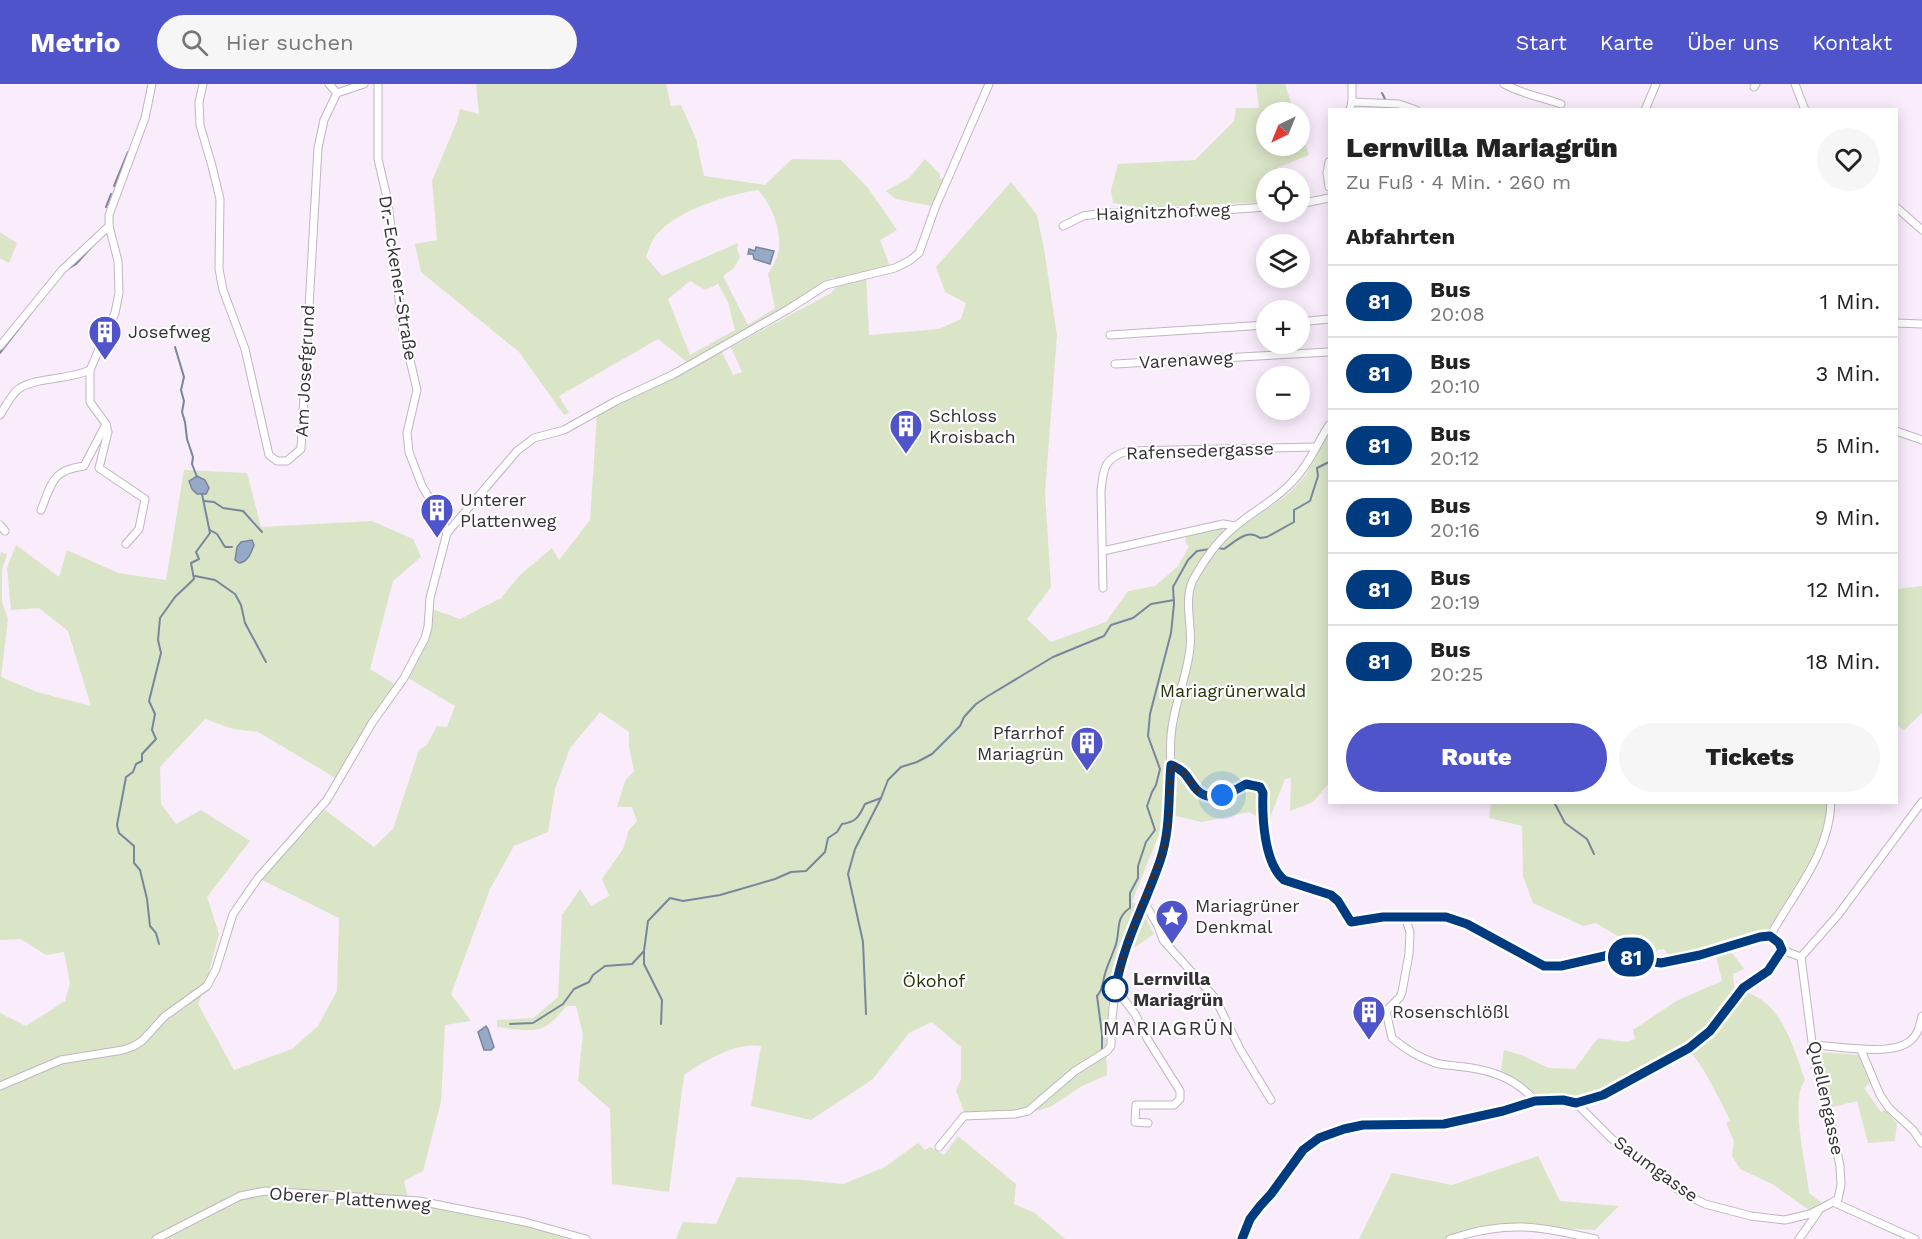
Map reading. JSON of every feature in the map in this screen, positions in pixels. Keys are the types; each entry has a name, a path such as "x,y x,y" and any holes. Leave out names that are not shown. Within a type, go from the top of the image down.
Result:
{"street":[{"path":"126,544 139,529 145,499 99,468 108,432 106,424 90,402 90,370 115,313 119,293 118,261 109,226 109,216 146,118 152,84"},
{"name":"Am Josefgrund","path":"203,84 200,125 220,199 219,269 223,291 245,350 266,446 269,455 278,461 287,461 300,449 318,148 324,120 337,93"},
{"path":"329,84 337,93 364,84"},
{"name":"Dr.-Eckener-Straße","path":"378,84 378,159 388,202 402,326 417,390 407,433 409,452 422,486 443,521 447,533"},
{"path":"0,1086 61,1060 123,1050 134,1046 142,1041 165,1016 207,986 216,969 233,914 258,878 327,800 372,723 403,681 425,638 430,598 447,533 517,451 534,438 564,430 616,401 675,374 826,285 895,268 909,261 919,253 934,208 989,84"},
{"path":"1352,84 1351,106 1399,104 1410,108"},
{"path":"1504,84 1525,95 1532,94 1562,104"},
{"path":"1646,108 1656,84"},
{"path":"1795,84 1804,108"},
{"path":"1310,202 1328,198"},
{"name":"Haignitzhofweg","path":"1063,226 1083,216 1104,213 1256,208"},
{"path":"1898,209 1922,230"},
{"path":"0,346 62,270 109,226"},
{"path":"1310,321 1328,319"},
{"path":"1898,322 1922,324"},
{"path":"1110,336 1256,326"},
{"name":"Varenaweg","path":"1115,364 1328,352"},
{"path":"0,415 18,389 32,383 78,376 90,370"},
{"path":"41,510 56,476 70,468 84,466 106,424"},
{"path":"939,1147 964,1116 1015,1114 1028,1111 1075,1071 1107,1051 1111,1046 1115,988 1127,943 1160,861 1166,839 1169,821 1171,735 1191,648 1188,596 1192,582 1210,554 1235,526 1302,472 1328,427"},
{"path":"1898,433 1922,440"},
{"name":"Rafensedergasse","path":"1103,588 1102,475 1113,457 1128,451 1315,447"},
{"path":"1103,551 1223,524 1235,526"},
{"path":"1171,765 1182,769 1198,791 1208,796 1230,794 1246,784 1260,787 1263,793 1265,833 1270,856 1279,876 1284,880 1331,895 1338,901 1351,922 1383,917 1446,917 1467,924 1544,966 1561,966 1609,955 1661,963 1700,955 1752,938 1770,936 1779,943 1782,950 1801,957 1838,915 1922,802"},
{"path":"1770,936 1821,848 1827,830 1831,804"},
{"path":"1144,902 1163,940 1215,998 1240,1049 1271,1100"},
{"path":"1405,917 1410,932 1409,954 1403,986 1400,997 1386,1011 1392,1038 1415,1055 1434,1063 1486,1070 1506,1077 1527,1091 1535,1101"},
{"path":"1242,1239 1250,1219 1303,1150 1319,1138 1363,1125 1444,1124 1503,1111 1535,1101 1563,1100 1576,1103 1614,1090 1689,1048 1710,1031 1743,988 1768,971 1782,950"},
{"name":"Quellengasse","path":"1801,957 1815,1065 1831,1116 1840,1166 1841,1185 1838,1199 1833,1202"},
{"path":"1115,988 1135,1014 1148,1040 1180,1091 1180,1099 1174,1105 1139,1103 1136,1105 1135,1122 1148,1123"},
{"path":"1813,1045 1861,1050 1894,1047 1909,1042 1920,1027 1922,1016"},
{"path":"1861,1050 1880,1095 1922,1143"},
{"name":"Saumgasse","path":"1576,1103 1612,1139 1681,1192 1705,1204 1771,1220 1794,1219 1820,1210 1833,1202"},
{"name":"Oberer Plattenweg","path":"156,1239 240,1196 265,1191 419,1201 525,1222 586,1239"},
{"path":"1833,1202 1915,1239"},
{"path":"1799,1239 1820,1210"},
{"path":"1450,1239 1495,1227 1512,1226 1551,1229 1595,1239"},
{"path":"564,1233 572,1239"}],"green space":[{"path":"476,84 666,84 671,106 681,105 696,139 704,176 765,185 792,159 841,160 868,188 897,230 880,240 890,266 866,273 869,335 939,329 961,319 966,303 945,292 936,267 1011,182 1037,215 1057,335 1045,492 1051,587 1027,619 1051,642 1106,622 1128,591 1155,586 1177,567 1189,547 1185,542 1187,534 1217,528 1239,528 1289,493 1306,475 1328,433 1328,784 1313,802 1290,811 1291,778 1285,779 1268,823 1249,812 1202,822 1167,814 1132,902 1139,906 1154,934 1131,950 1124,968 1110,983 1106,1038 1107,1075 1082,1086 1050,1107 1012,1118 972,1117 965,1114 956,1091 961,1079 961,1047 932,1022 909,1033 873,1079 811,1120 751,1106 761,1046 741,1047 720,1054 684,1075 669,1192 612,1184 610,1109 578,1081 583,1034 576,1006 566,1006 550,1023 536,1030 497,1027 497,1020 533,1018 558,997 562,915 580,889 591,906 609,896 602,879 623,849 629,830 637,821 632,807 617,807 625,781 634,771 629,747 629,732 600,712 570,748 555,789 548,832 514,846 490,889 451,994 471,1021 445,1025 441,1102 423,1171 404,1181 408,1199 420,1205 547,1231 566,1239 0,1239 0,1013 26,1026 65,1001 70,983 64,952 46,955 21,939 0,940 1,552 7,554 2,570 2,602 8,619 1,677 37,692 91,706 68,631 39,608 11,610 7,568 16,545 59,577 67,550 118,573 166,580 184,470 247,473 261,527 372,521 413,539 421,557 393,581 370,669 396,685 425,638 429,608 460,619 501,598 520,575 552,548 559,560 590,520 597,415 722,352 733,375 742,372 731,347 831,293 844,278 832,278 774,315 688,363 658,339 559,396 569,413 564,415 519,352 421,272 415,244 437,240 432,181 460,109 479,114","holes":["758,190 763,195 777,225 779,241 775,261 768,274 775,308 748,325 723,276 734,268 740,257 737,249 738,243 662,276 646,257 657,234 668,224 692,210 734,195","690,281 705,290 718,284 728,302 735,330 690,355 668,299","404,678 408,678 455,706 447,727 437,726 427,745 419,750 393,829 374,847 325,810 258,878 339,918 337,991 318,1026 292,1049 234,1070 198,1004 205,987 219,934 207,897 250,841 201,810 176,824 161,804 160,767 205,719 233,729 258,732 339,780"]},
{"path":"1256,84 1285,84 1291,102 1258,102"},
{"path":"1236,108 1256,108 1256,156 1307,156 1277,168 1256,168 1256,202 1142,208 1113,203 1111,190 1118,164 1195,160 1234,121"},
{"path":"925,159 940,174 940,179 945,178 932,206 896,199 886,191 909,178"},
{"path":"0,232 17,243 9,263 0,258"},
{"path":"1922,586 1922,713 1904,730 1898,726 1898,589"},
{"path":"1491,804 1827,804 1826,819 1821,836 1806,870 1766,933 1695,954 1670,958 1664,949 1658,950 1655,953 1658,960 1625,952 1619,937 1596,923 1583,926 1533,903 1523,876 1522,826 1489,818"},
{"path":"1730,950 1744,969 1733,974 1734,986 1737,990 1752,994 1774,1012 1783,1024 1805,1080 1800,1090 1800,1134 1809,1193 1822,1203 1809,1210 1772,1184 1740,1169 1732,1156 1734,1141 1726,1123 1730,1120 1703,1069 1684,1046 1605,1089 1582,1097 1535,1096 1501,1070 1504,1050 1549,1068 1575,1069 1598,1038 1626,1042 1635,1039 1633,1030 1676,1001 1722,981 1716,956"},
{"path":"1818,1052 1858,1055 1870,1083 1864,1088 1881,1112 1885,1110 1897,1123 1895,1141 1868,1143 1857,1101 1833,1107 1822,1074"},
{"path":"958,1136 1016,1184 1014,1204 1035,1213 1065,1239 676,1239 683,1222 716,1224 737,1177 843,1184 885,1167 918,1143 925,1150 930,1147 944,1155"},
{"path":"1538,1156 1560,1201 1619,1206 1595,1230 1512,1226 1450,1239 1359,1239 1392,1173 1452,1185"}],"water":[{"path":"756,247 774,251 770,264 754,259 753,254 748,254 749,249 755,251"},
{"path":"197,476 205,480 209,488 206,494 197,494 192,489 189,481"},
{"path":"252,540 254,545 250,554 245,561 239,563 235,560 237,547 241,542"},
{"path":"486,1026 494,1047 491,1050 484,1050 478,1032"}],"waterway":[{"path":"1382,93 1386,101"},
{"path":"114,186 128,152"},
{"path":"106,207 111,194"},
{"path":"68,269 76,264 98,240"},
{"path":"0,353 32,312"},
{"path":"175,347 184,377 181,390 184,401 182,412 193,457 192,464 197,477"},
{"path":"1218,548 1224,549 1246,535 1267,537 1294,522 1294,510 1310,501 1318,476 1317,468 1328,462"},
{"path":"159,944 156,933 150,926 140,870 134,863 134,846 119,833 117,825 126,777 133,772 136,764 142,761 142,754 156,739 152,730 155,714 149,701 161,653 158,640 160,618 175,597 194,579 191,563 199,559 196,552 210,533 202,494"},
{"path":"204,501 214,502 223,508 243,511 262,532"},
{"path":"210,530 217,534 225,547 232,547"},
{"path":"1102,1050 1097,996 1117,942 1120,921 1130,908 1130,893 1138,878 1138,866 1146,842 1155,830 1147,806 1160,769 1148,736 1150,714 1171,633 1173,587 1188,560 1197,551 1210,549"},
{"path":"195,576 215,580 235,594 241,605 245,623 266,662"},
{"path":"510,1024 533,1023 563,1004 574,989 589,982 593,975 605,966 632,964 644,951 648,921 670,898 683,901 720,895 791,872 806,871 825,852 828,838 837,832 842,824 856,818 865,804 881,798 888,780 901,767 932,754 960,726 964,717 976,704 1053,657 1104,636 1111,625 1133,618 1151,604 1174,600"},
{"path":"866,1014 863,942 848,874 855,849 881,798"},
{"path":"1555,804 1565,823 1587,839 1594,854"},
{"path":"644,951 644,964 662,1000 661,1024"}],"bus line":[{"name":"81","path":"1115,991 1133,925 1164,848 1169,821 1171,765 1182,769 1203,795 1230,794 1246,784 1260,787 1263,793 1266,842 1279,876 1284,880 1331,895 1338,901 1351,922 1383,917 1446,917 1467,924 1544,966 1561,966 1609,955 1661,963 1700,955 1752,938 1770,936 1779,943 1782,950 1777,960 1759,979 1743,988 1710,1031 1689,1048 1603,1095 1576,1103 1548,1099 1535,1101 1503,1111 1444,1124 1363,1125 1319,1138 1303,1150 1250,1219 1242,1239"}],"place":[{"name":"Josefweg","path":"105,361"},
{"name":"Schloss Kroisbach","path":"906,455"},
{"name":"Unterer Plattenweg","path":"437,539"},
{"name":"Pfarrhof Mariagrün","path":"1087,772"},
{"name":"Mariagrüner Denkmal","path":"1172,945"},
{"name":"Lernvilla Mariagrün","path":"1115,989"},
{"name":"Rosenschlößl","path":"1369,1041"}],"district":[{"name":"MARIAGRÜN","path":"1169,1028"}],"route":[{"path":"1115,989 1133,925 1164,848 1169,821 1171,765 1182,769 1203,795 1222,795"}],"park label":[{"name":"Mariagrünerwald","path":"1233,691"},
{"name":"Ökohof","path":"934,981"}]}
